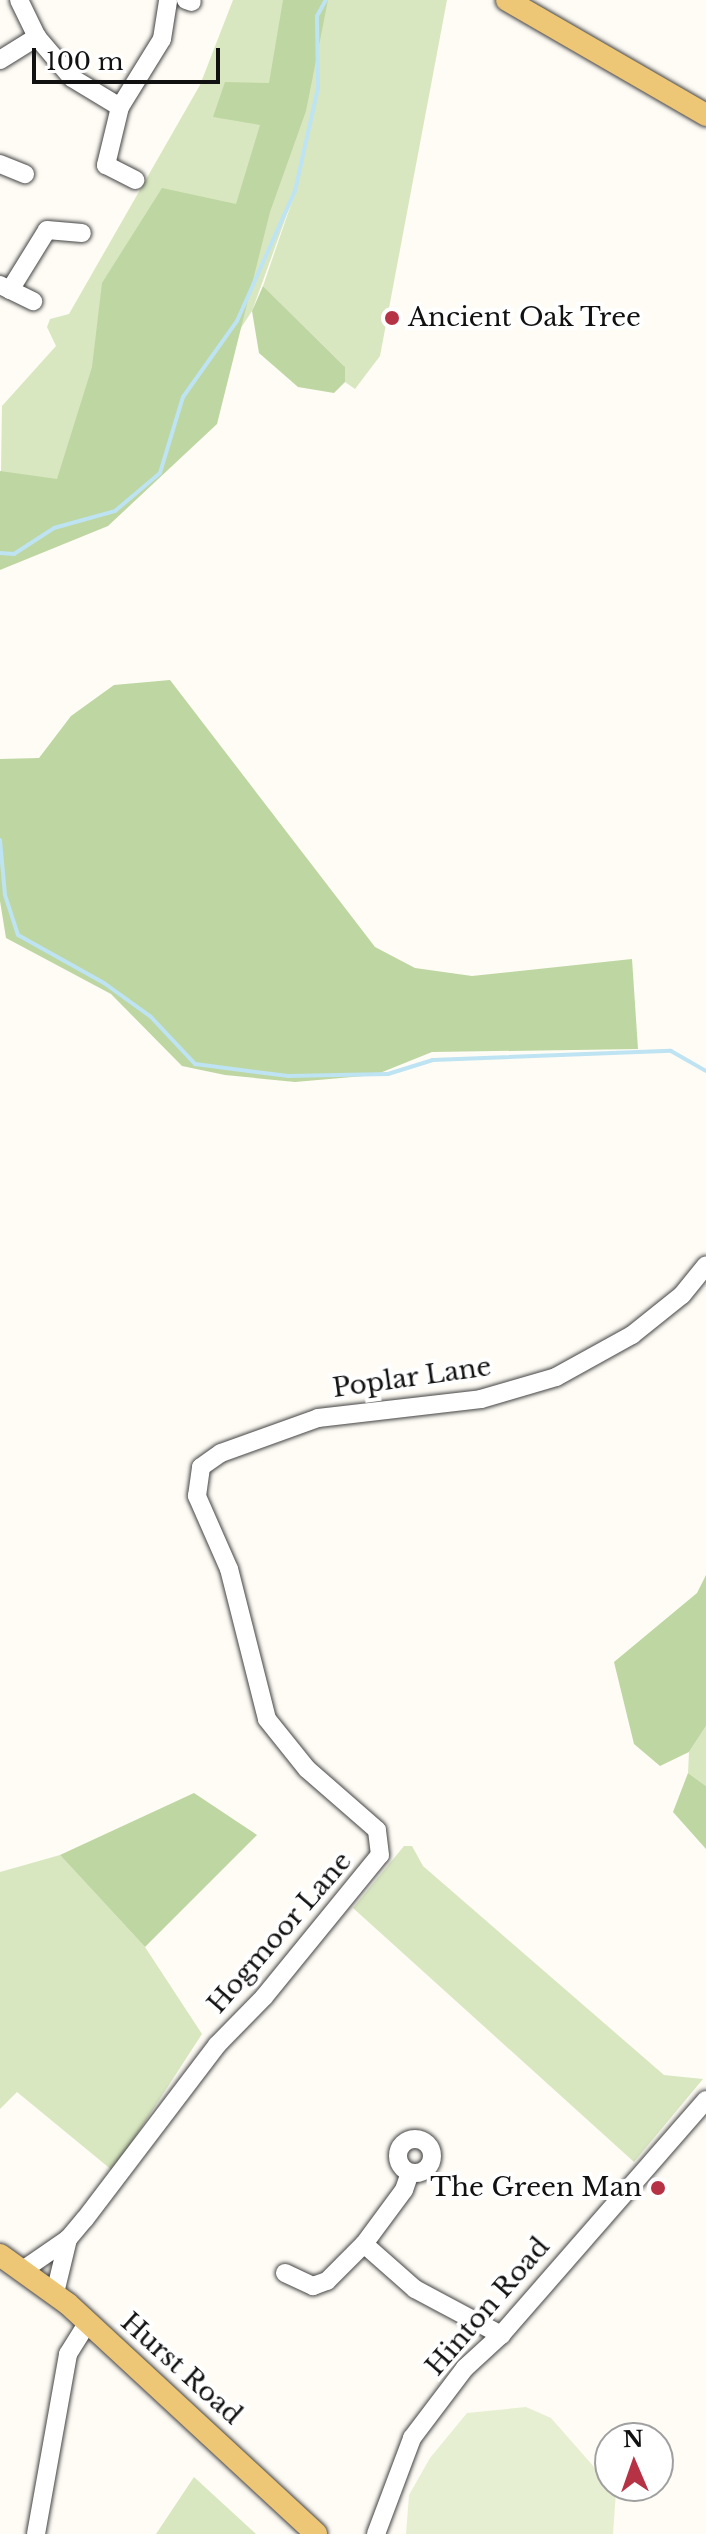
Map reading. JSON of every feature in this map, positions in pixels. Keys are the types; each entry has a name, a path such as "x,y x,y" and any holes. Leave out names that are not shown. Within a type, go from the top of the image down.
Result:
{"main road":[{"path":"507,0 706,115"},
{"name":"Hurst Road","path":"0,2255 55,2293 316,2534"}],"street":[{"path":"19,0 37,37 72,78 120,107"},
{"path":"135,180 106,165 120,107 162,39 168,0"},
{"path":"0,60 37,37"},
{"path":"0,164 25,174"},
{"path":"41,211 47,230"},
{"path":"47,230 82,233"},
{"path":"33,301 5,288 47,230"},
{"name":"Poplar Lane","path":"196,1475 221,1453 318,1418 481,1399 556,1377 632,1335 682,1295 706,1265"},
{"name":"Hogmoor Lane","path":"23,2270 68,2239 217,2045 355,1888 381,1849 377,1830 307,1769 267,1719 236,1595 200,1506 196,1475"},
{"name":"Hinton Road","path":"376,2534 412,2438 465,2368 501,2335 706,2100"},
{"path":"285,2273 306,2285 320,2285 364,2244 399,2198 410,2173"},
{"name":"Hogmoor Lane","path":"55,2293 68,2239"},
{"path":"364,2244 415,2289 501,2335"},
{"path":"36,2534 68,2354 87,2324"}],"green space":[{"path":"233,0 447,0 380,356 355,389 345,382 344,366 263,286 299,181 252,311 151,466 0,536 2,406 56,346 47,327 50,319 69,314 200,85"},
{"path":"283,0 328,0 306,111 270,212 217,424 108,526 0,570 0,471 57,479 92,367 102,283 162,188 236,204 260,125 213,117 225,82 269,83"},
{"path":"263,286 345,367 345,382 334,393 298,387 259,353 252,311"},
{"path":"170,680 375,947 415,968 472,976 632,959 638,1049 432,1052 375,1075 295,1082 225,1075 182,1066 111,994 6,938 0,901 0,759 39,758 71,716 114,685"},
{"path":"706,1575 706,1726 689,1752 660,1766 634,1744 614,1662 697,1593"},
{"path":"706,1726 706,1786 688,1773 689,1752"},
{"path":"688,1773 706,1786 706,1849 673,1812"},
{"path":"194,1793 257,1835 145,1947 60,1855"},
{"path":"404,1846 412,1846 423,1866 664,2075 703,2079 634,2162 353,1908"},
{"path":"60,1855 145,1947 202,2034 113,2171 17,2092 0,2109 0,1872"},
{"path":"526,2407 551,2418 594,2467 594,2502 615,2502 613,2534 406,2534 409,2495 430,2458 467,2413"},
{"path":"194,2477 256,2534 156,2534"}],"waterway":[{"path":"0,553 14,554 54,528 115,511 160,473 183,397 237,321 295,191 318,88 317,16 326,0"},
{"path":"0,840 5,895 18,935 104,983 150,1016 195,1064 288,1076 388,1074 433,1060 671,1051 706,1071"}],"place":[{"name":"Ancient Oak Tree","path":"392,318"},
{"name":"The Green Man","path":"658,2188"}]}
